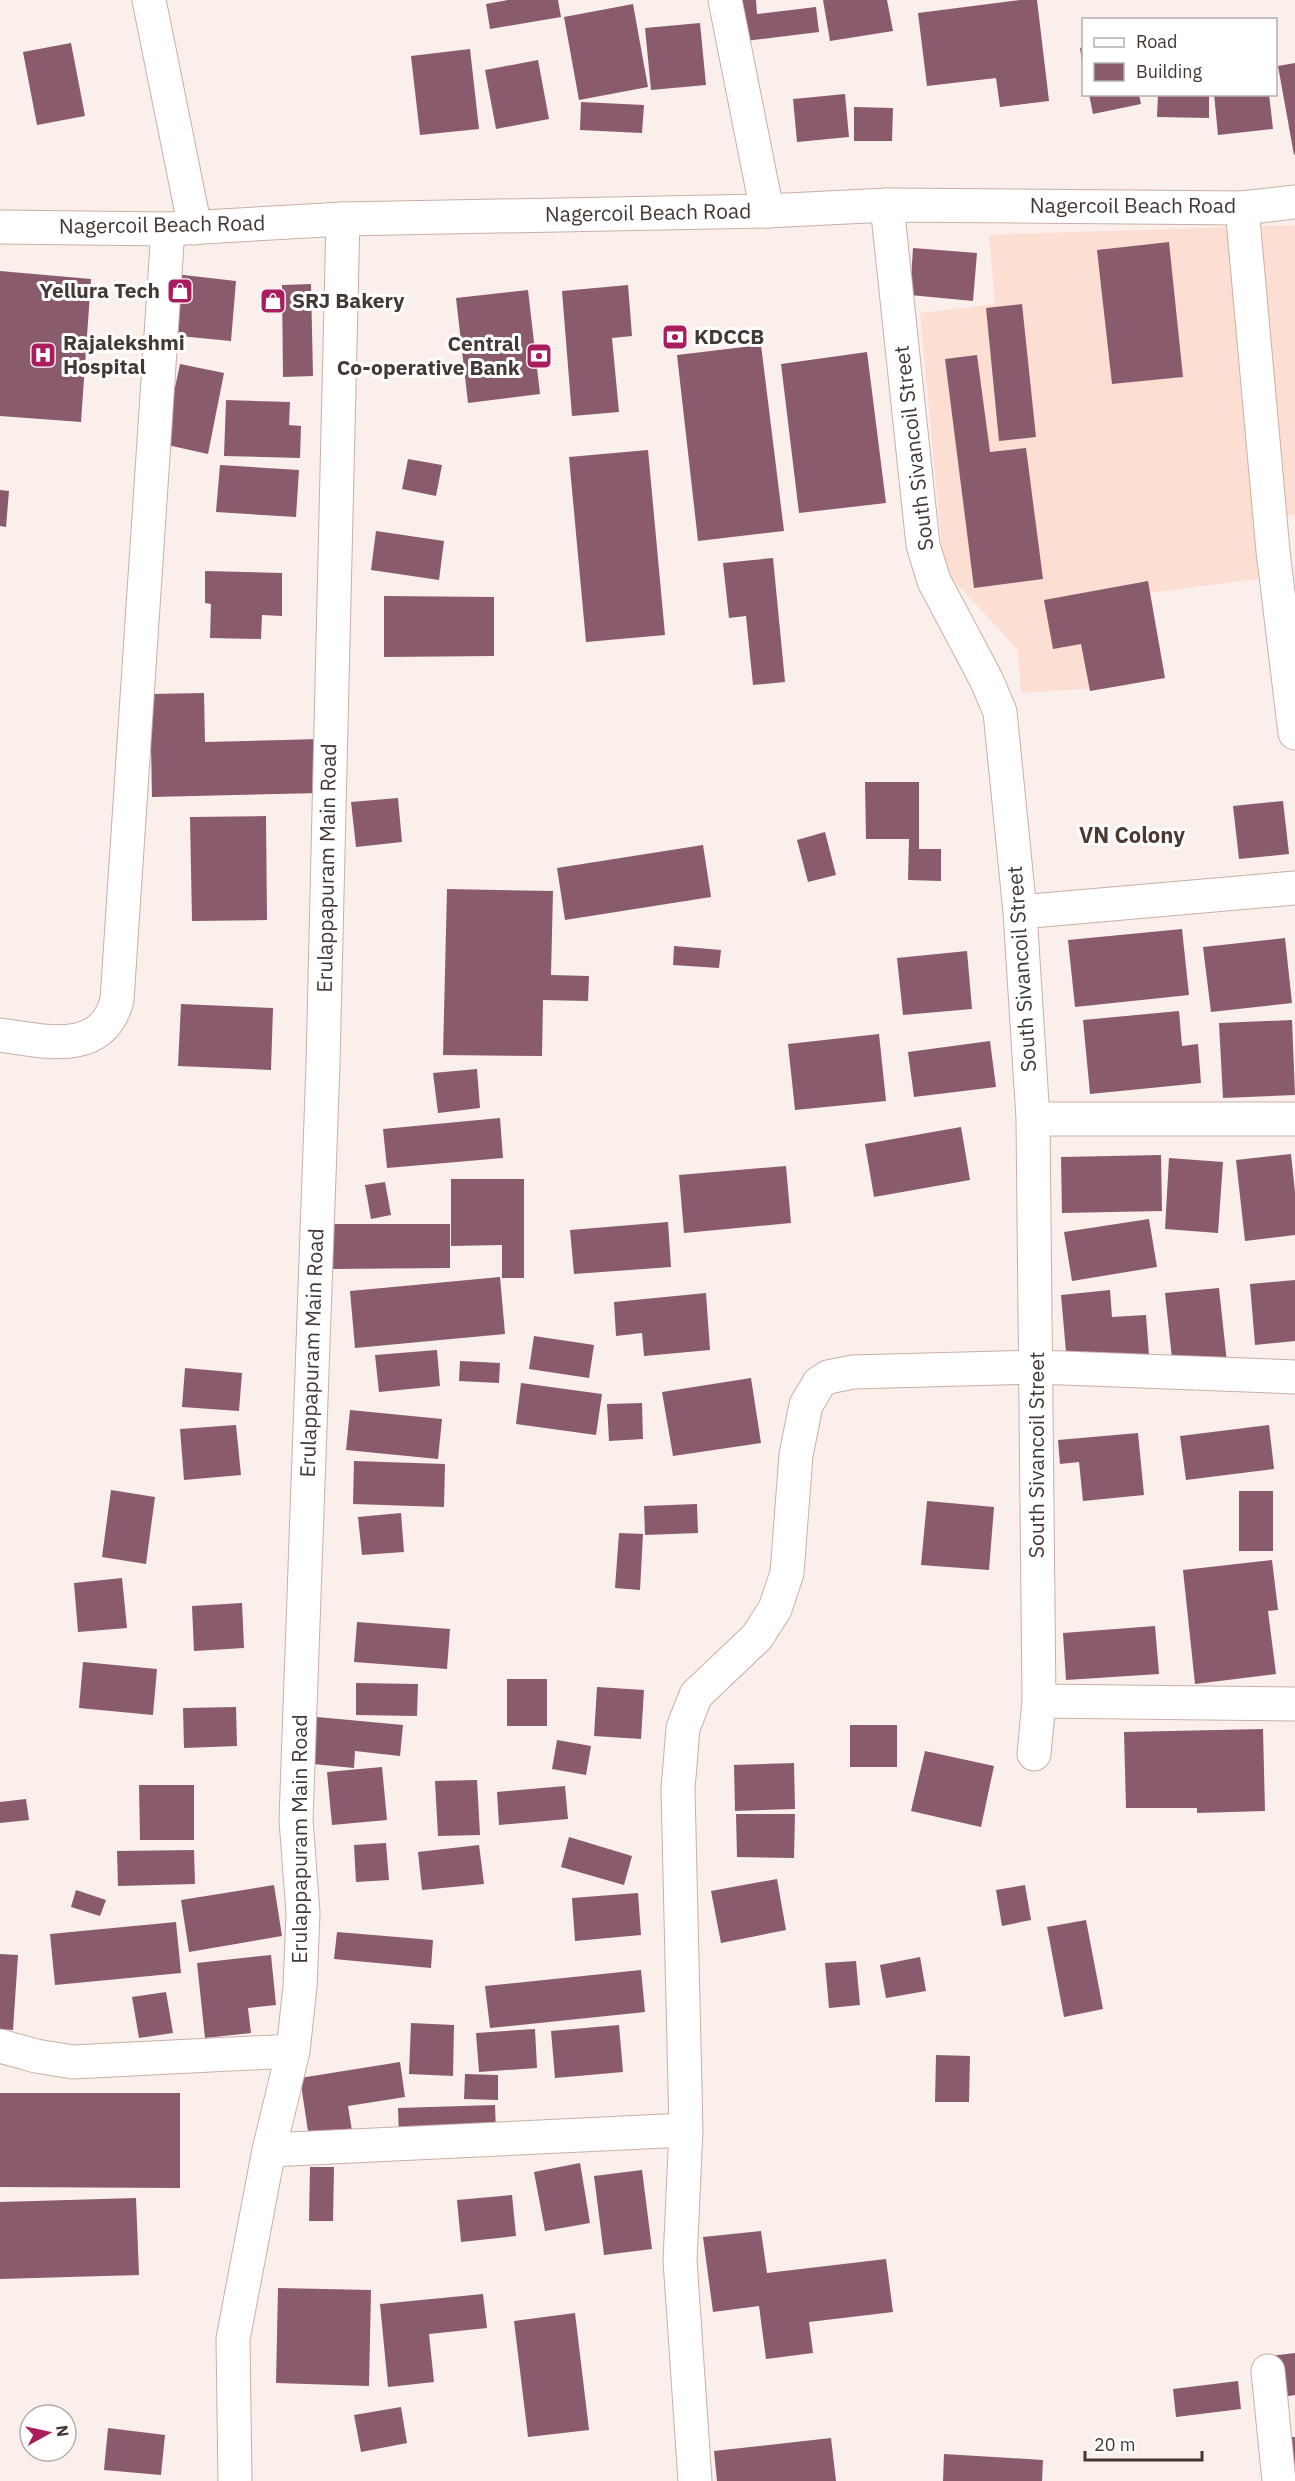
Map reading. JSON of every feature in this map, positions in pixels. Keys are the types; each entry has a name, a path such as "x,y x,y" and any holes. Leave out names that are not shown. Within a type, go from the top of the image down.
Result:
{"street":[{"path":"0,1035 54,1042 76,1041 94,1034 107,1024 117,1000 181,229 149,0"},
{"path":"725,0 767,211"},
{"name":"Nagercoil Beach Road","path":"0,227 181,229 344,219 767,211 887,205 1242,208 1295,202"},
{"name":"South Sivancoil Street","path":"887,205 923,545 934,581 987,681 1000,712 1020,912 1033,1119 1039,1701 1035,1754"},
{"path":"1242,208 1273,551 1295,733"},
{"name":"Erulappapuram Main Road","path":"235,2481 233,2339 269,2150 293,2051 300,1987 303,1913 296,1820 323,1064 344,219"},
{"path":"1020,912 1295,888"},
{"path":"1033,1119 1295,1119"},
{"path":"695,2481 680,2260 686,2130 678,1789 683,1728 696,1695 757,1637 775,1609 787,1573 796,1455 806,1405 819,1383 828,1377 853,1372 1037,1367 1295,1377"},
{"path":"1039,1701 1295,1704"},
{"path":"0,2046 36,2056 73,2062 293,2051"},
{"path":"269,2150 686,2130"},
{"path":"1268,2371 1279,2481"}],"shaded area":[{"path":"1295,225 1295,515 1258,517 1264,578 1118,597 1128,686 1021,693 1018,650 944,570 920,313 995,304 989,235"}],"building":[{"path":"508,0 558,0 561,17 490,29 486,4"},
{"path":"732,0 756,0 757,14 816,7 819,32 737,42"},
{"path":"823,0 887,0 893,31 830,41"},
{"path":"1020,0 1037,0 1049,101 1000,107 996,78 927,86 918,13"},
{"path":"633,4 648,87 579,100 564,17"},
{"path":"700,23 706,85 651,90 645,28"},
{"path":"71,43 85,116 37,125 23,52"},
{"path":"470,49 479,129 420,135 411,56"},
{"path":"538,60 549,119 496,129 485,70"},
{"path":"1295,63 1295,154 1294,155 1278,66"},
{"path":"845,94 849,137 797,142 793,99"},
{"path":"1089,96 1139,96 1141,104 1093,114"},
{"path":"1158,96 1209,96 1209,118 1157,117"},
{"path":"1214,96 1269,96 1273,129 1218,135"},
{"path":"581,102 644,105 642,133 580,130"},
{"path":"854,107 893,108 892,141 854,141"},
{"path":"1169,242 1183,377 1112,384 1097,250"},
{"path":"913,248 977,253 973,301 910,295"},
{"path":"0,271 91,279 81,422 0,416"},
{"path":"175,274 236,281 231,341 169,335"},
{"path":"311,284 313,376 283,377 282,285"},
{"path":"628,285 632,336 612,338 619,412 572,416 562,291"},
{"path":"528,290 540,394 468,403 456,298"},
{"path":"1022,304 1036,437 999,441 986,308"},
{"path":"761,345 784,531 698,541 677,355"},
{"path":"867,352 886,503 799,513 781,364"},
{"path":"977,355 990,452 1026,448 1043,579 974,588 945,359"},
{"path":"180,364 224,373 208,454 163,444"},
{"path":"226,400 290,402 289,425 301,426 300,458 224,456"},
{"path":"648,450 665,635 586,642 569,457"},
{"path":"408,459 442,465 436,496 402,489"},
{"path":"220,465 299,470 296,517 216,512"},
{"path":"0,490 9,491 6,527 0,526"},
{"path":"376,531 444,541 439,580 371,570"},
{"path":"773,558 785,682 753,685 746,616 729,618 723,563"},
{"path":"205,571 282,573 282,616 262,615 261,639 210,638 211,604 205,603"},
{"path":"1148,581 1165,678 1090,691 1081,644 1053,649 1044,600"},
{"path":"384,596 494,597 494,656 384,657"},
{"path":"204,693 205,742 320,739 321,793 152,797 150,694"},
{"path":"865,782 919,782 919,849 941,849 941,881 908,880 909,839 866,839"},
{"path":"398,798 402,842 356,847 351,802"},
{"path":"1283,801 1289,854 1239,859 1233,806"},
{"path":"266,816 267,920 192,921 190,817"},
{"path":"825,832 836,875 808,882 797,840"},
{"path":"703,845 711,897 565,920 557,868"},
{"path":"447,889 553,891 551,975 589,976 588,1001 543,1000 542,1056 443,1055"},
{"path":"1182,929 1189,995 1075,1007 1068,940"},
{"path":"1285,938 1292,1003 1211,1012 1203,947"},
{"path":"674,946 721,950 719,968 673,965"},
{"path":"967,951 972,1009 903,1015 897,958"},
{"path":"181,1004 273,1008 271,1070 178,1066"},
{"path":"1179,1011 1182,1046 1198,1044 1201,1083 1090,1094 1083,1020"},
{"path":"1292,1020 1295,1095 1223,1098 1219,1023"},
{"path":"879,1034 886,1101 795,1110 788,1044"},
{"path":"990,1041 996,1087 914,1097 908,1052"},
{"path":"477,1069 480,1108 438,1113 433,1073"},
{"path":"500,1118 503,1158 387,1168 383,1129"},
{"path":"961,1127 970,1180 874,1197 865,1144"},
{"path":"1291,1154 1295,1192 1295,1235 1245,1241 1236,1160"},
{"path":"1161,1155 1162,1211 1062,1213 1061,1157"},
{"path":"1169,1158 1223,1162 1218,1233 1165,1229"},
{"path":"786,1166 791,1223 684,1233 679,1175"},
{"path":"451,1179 524,1179 524,1278 502,1278 502,1245 451,1246"},
{"path":"385,1182 391,1215 371,1219 365,1185"},
{"path":"1149,1219 1157,1267 1072,1281 1064,1232"},
{"path":"668,1222 671,1267 574,1274 570,1230"},
{"path":"331,1224 450,1224 450,1268 331,1269"},
{"path":"500,1277 505,1334 355,1348 350,1291"},
{"path":"1295,1280 1295,1341 1255,1345 1250,1284"},
{"path":"1219,1288 1227,1363 1173,1368 1165,1293"},
{"path":"1110,1290 1112,1317 1146,1315 1149,1356 1067,1363 1061,1295"},
{"path":"706,1293 710,1350 644,1356 642,1333 616,1336 614,1302"},
{"path":"534,1336 594,1345 589,1378 529,1369"},
{"path":"437,1350 440,1386 379,1392 375,1355"},
{"path":"460,1361 500,1363 499,1383 459,1381"},
{"path":"185,1368 242,1373 239,1411 182,1407"},
{"path":"751,1378 761,1443 673,1456 662,1392"},
{"path":"521,1383 602,1394 596,1435 516,1424"},
{"path":"642,1403 643,1439 609,1441 607,1404"},
{"path":"350,1410 442,1419 438,1459 346,1450"},
{"path":"236,1425 241,1475 184,1480 180,1429"},
{"path":"1269,1425 1274,1469 1186,1480 1180,1436"},
{"path":"1138,1433 1144,1495 1083,1501 1079,1462 1060,1464 1058,1440"},
{"path":"354,1461 445,1464 444,1507 353,1504"},
{"path":"111,1490 155,1497 146,1564 102,1557"},
{"path":"1239,1491 1273,1491 1273,1551 1239,1551"},
{"path":"927,1501 994,1507 989,1570 921,1565"},
{"path":"697,1504 698,1533 645,1535 644,1506"},
{"path":"401,1513 404,1552 362,1555 358,1517"},
{"path":"619,1533 643,1534 640,1590 615,1588"},
{"path":"1272,1560 1278,1610 1268,1611 1276,1674 1195,1684 1183,1570"},
{"path":"122,1578 127,1628 78,1632 74,1583"},
{"path":"242,1603 244,1648 194,1651 192,1606"},
{"path":"357,1622 450,1629 447,1669 354,1662"},
{"path":"1155,1626 1159,1674 1066,1680 1063,1633"},
{"path":"83,1662 157,1669 153,1715 79,1708"},
{"path":"507,1679 547,1679 547,1726 507,1726"},
{"path":"356,1683 418,1684 417,1716 356,1715"},
{"path":"597,1687 644,1690 641,1739 594,1736"},
{"path":"236,1707 237,1746 184,1748 183,1708"},
{"path":"317,1717 403,1725 400,1756 355,1751 354,1768 313,1764"},
{"path":"850,1725 897,1725 897,1767 850,1767"},
{"path":"1263,1729 1265,1811 1197,1813 1197,1808 1126,1808 1124,1732"},
{"path":"557,1740 591,1746 586,1775 552,1769"},
{"path":"925,1751 994,1766 981,1827 911,1811"},
{"path":"794,1763 795,1809 735,1811 734,1765"},
{"path":"382,1767 387,1820 332,1825 327,1772"},
{"path":"477,1780 480,1835 438,1836 435,1781"},
{"path":"139,1785 194,1785 194,1840 140,1840"},
{"path":"565,1786 568,1819 499,1825 497,1792"},
{"path":"26,1799 29,1820 0,1823 0,1802"},
{"path":"736,1814 795,1814 794,1858 737,1857"},
{"path":"569,1837 632,1856 624,1885 561,1867"},
{"path":"386,1843 389,1880 356,1882 354,1845"},
{"path":"479,1845 484,1884 422,1890 418,1852"},
{"path":"194,1850 195,1884 118,1886 117,1851"},
{"path":"777,1879 786,1930 721,1943 711,1891"},
{"path":"274,1885 282,1936 189,1952 181,1900"},
{"path":"1025,1885 1031,1920 1002,1926 996,1890"},
{"path":"76,1890 106,1900 100,1916 71,1907"},
{"path":"638,1893 641,1935 575,1941 572,1898"},
{"path":"1086,1920 1103,2009 1064,2017 1047,1927"},
{"path":"176,1922 181,1973 55,1985 50,1934"},
{"path":"337,1932 433,1940 431,1968 334,1959"},
{"path":"0,1954 18,1955 13,2030 0,2029"},
{"path":"271,1955 276,2005 248,2008 251,2033 205,2038 197,1963"},
{"path":"920,1957 926,1991 886,1998 880,1965"},
{"path":"856,1961 860,2005 829,2008 825,1963"},
{"path":"641,1970 645,2012 490,2028 485,1986"},
{"path":"166,1992 173,2033 139,2038 132,1997"},
{"path":"411,2023 454,2025 453,2076 409,2074"},
{"path":"619,2025 623,2072 555,2078 551,2031"},
{"path":"535,2029 537,2068 479,2072 476,2033"},
{"path":"936,2055 970,2056 969,2102 935,2102"},
{"path":"400,2062 405,2097 348,2106 352,2131 309,2138 300,2078"},
{"path":"465,2074 498,2075 498,2100 464,2099"},
{"path":"0,2093 180,2093 180,2188 0,2187"},
{"path":"495,2105 496,2132 399,2136 398,2108"},
{"path":"580,2163 590,2223 545,2231 534,2172"},
{"path":"310,2167 334,2167 333,2221 309,2221"},
{"path":"642,2170 652,2249 604,2255 594,2176"},
{"path":"512,2195 516,2236 461,2242 457,2200"},
{"path":"136,2198 139,2275 0,2279 0,2202"},
{"path":"761,2231 767,2273 886,2259 893,2312 809,2322 813,2353 766,2359 759,2306 713,2312 703,2237"},
{"path":"278,2288 371,2290 369,2386 276,2383"},
{"path":"483,2294 487,2328 429,2334 434,2382 388,2387 380,2304"},
{"path":"575,2313 589,2430 528,2437 514,2321"},
{"path":"1295,2353 1295,2395 1275,2398 1270,2356"},
{"path":"1238,2381 1241,2409 1176,2417 1173,2389"},
{"path":"401,2407 407,2443 361,2452 354,2415"},
{"path":"108,2428 165,2435 161,2475 104,2470"},
{"path":"1286,2437 1295,2437 1295,2465 1288,2465"},
{"path":"831,2438 836,2481 717,2481 714,2451"},
{"path":"944,2454 1043,2460 1042,2481 943,2481"}],"place":[{"name":"Yellura Tech","path":"180,291"},
{"name":"SRJ Bakery","path":"273,301"},
{"name":"KDCCB","path":"675,337"},
{"name":"Rajalekshmi Hospital","path":"43,355"},
{"name":"Central Co-operative Bank","path":"539,356"}],"district":[{"name":"VN Colony","path":"1132,835"}]}
